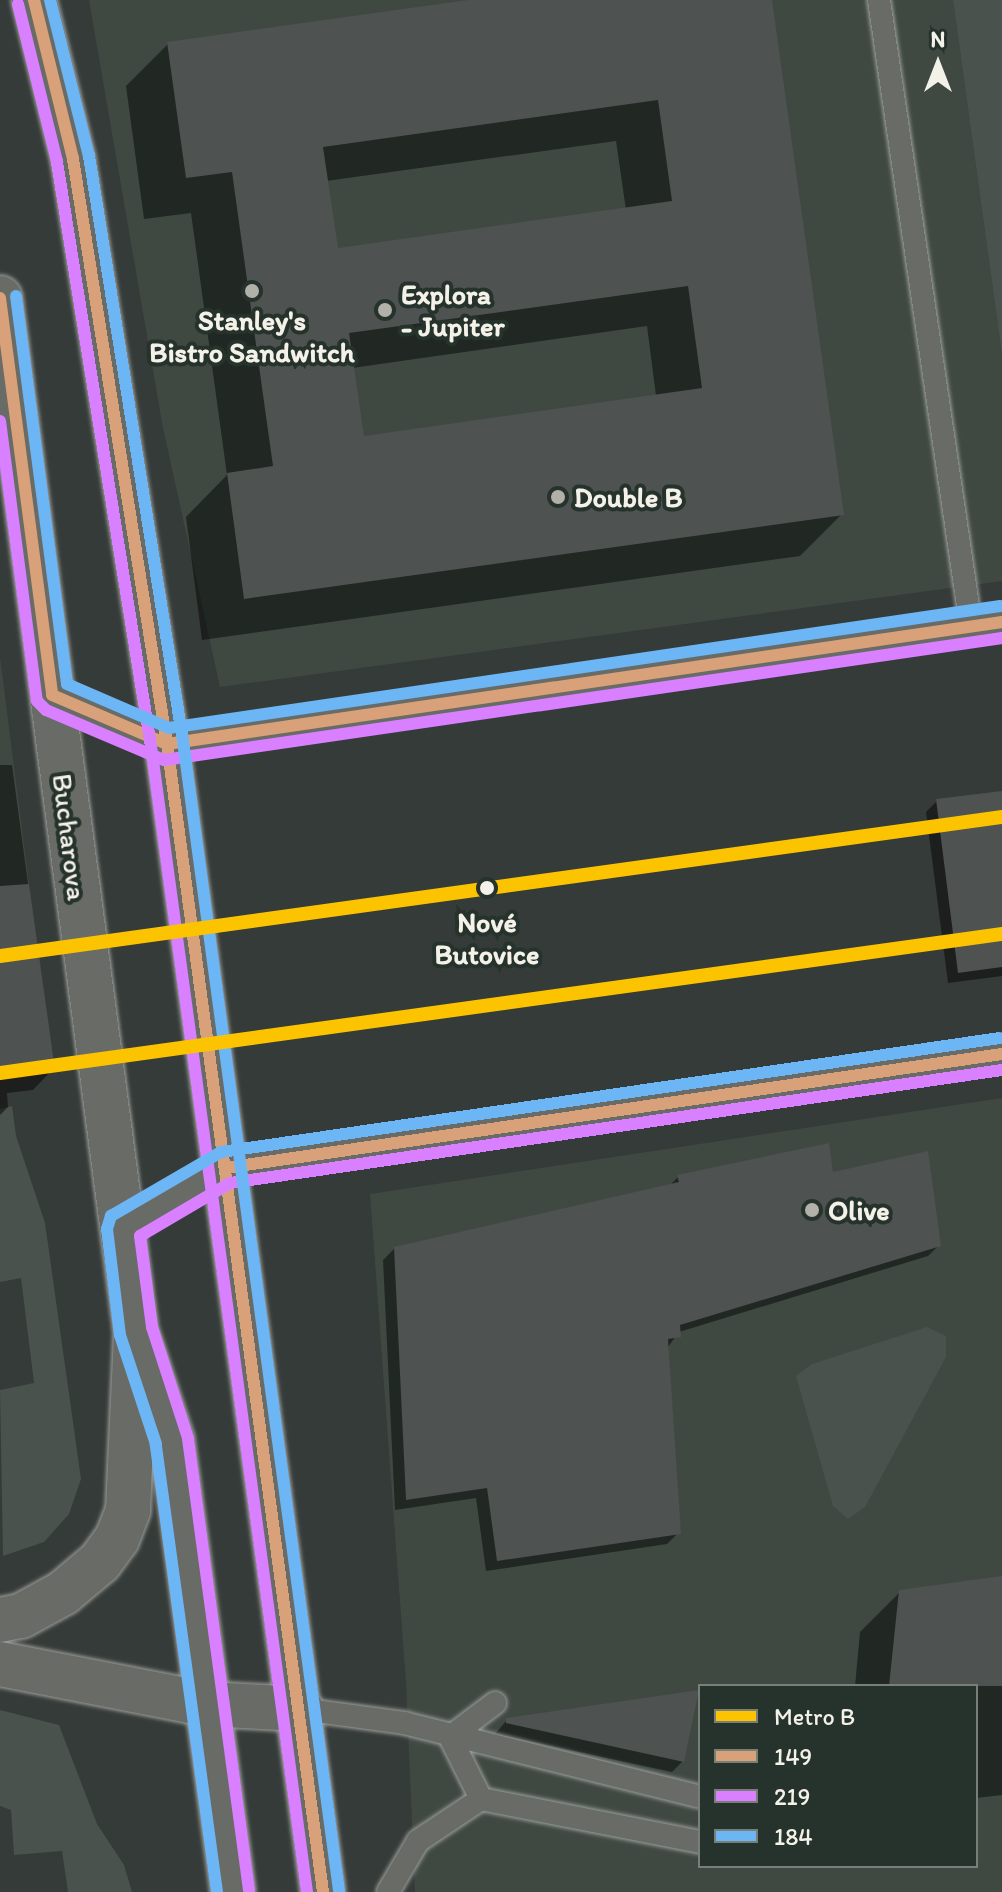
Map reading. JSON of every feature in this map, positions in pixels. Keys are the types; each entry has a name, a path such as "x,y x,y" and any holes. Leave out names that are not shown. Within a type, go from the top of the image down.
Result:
{"main road":[{"path":"34,0 73,159 167,744 301,1709 323,1892"},
{"name":"Bucharova","path":"0,298 136,1331 172,1440 233,1892"},
{"path":"0,1620 21,1616 63,1593 100,1562 117,1539 128,1510 136,1331"},
{"path":"0,1664 206,1704 301,1709"}],"lane":[{"path":"879,0 971,626"},
{"path":"52,695 167,744 1002,622"},
{"path":"123,1227 225,1168 1002,1054"},
{"path":"450,1737 495,1703"},
{"path":"301,1709 372,1716 698,1797"},
{"path":"450,1737 481,1799"},
{"path":"388,1892 418,1841 481,1799 698,1842"}],"shaded area":[{"path":"89,0 953,0 1002,355 1002,581 220,687 163,428"},
{"path":"953,0 1002,0 1002,355"},
{"path":"0,657 31,900 0,903"},
{"path":"1002,1098 1002,1892 415,1892 406,1683 370,1194"},
{"path":"12,1106 16,1136 45,1223 81,1479 69,1514 44,1542 3,1556 0,1390 34,1383 21,1278 0,1282 0,1109"},
{"path":"927,1327 946,1336 946,1357 865,1507 848,1519 833,1506 796,1376 812,1364"},
{"path":"0,1710 59,1725 97,1824 124,1865 132,1892 68,1892 62,1851 14,1855 11,1810 0,1806"}],"building":[{"name":"Explora - Jupiter","path":"468,0 772,0 844,515 244,599 227,473 273,466 232,172 186,178 167,42","holes":["658,100 672,201 338,248 323,147","688,286 702,388 364,436 349,333"]},
{"path":"1002,791 1002,967 958,973 936,799"},
{"path":"29,884 55,1070 0,1078 0,886"},
{"path":"829,1143 833,1172 928,1151 941,1246 680,1325 681,1337 668,1339 681,1534 497,1561 487,1488 406,1500 394,1247 679,1182 677,1175"},
{"path":"1002,1576 1002,1686 889,1684 899,1590"},
{"path":"698,1690 684,1762 506,1723 506,1718"}],"metro line":[{"name":"B","path":"0,956 1002,817"},
{"name":"B","path":"0,1073 1002,934"}],"transit line":[{"name":"149","path":"34,0 73,159 167,744 323,1892"},
{"name":"184","path":"50,0 89,156 183,741 339,1890"},
{"name":"219","path":"18,4 57,162 151,746 307,1892"},
{"name":"184","path":"16,296 67,684 169,728 1000,606"},
{"name":"149","path":"0,298 52,695 167,744 1002,622"},
{"name":"219","path":"0,421 37,701 46,710 164,760 1002,638"},
{"name":"184","path":"217,1892 156,1444 120,1335 107,1229 111,1216 221,1152 1000,1038"},
{"name":"149","path":"225,1168 1002,1054"},
{"name":"219","path":"249,1890 188,1438 152,1327 140,1236 230,1183 1002,1070"}],"place":[{"name":"Stanley's Bistro Sandwitch","path":"252,291"},
{"name":"Explora - Jupiter","path":"385,310"},
{"name":"Double B","path":"558,497"},
{"name":"Nové Butovice","path":"487,888"},
{"name":"Olive","path":"812,1210"}]}
